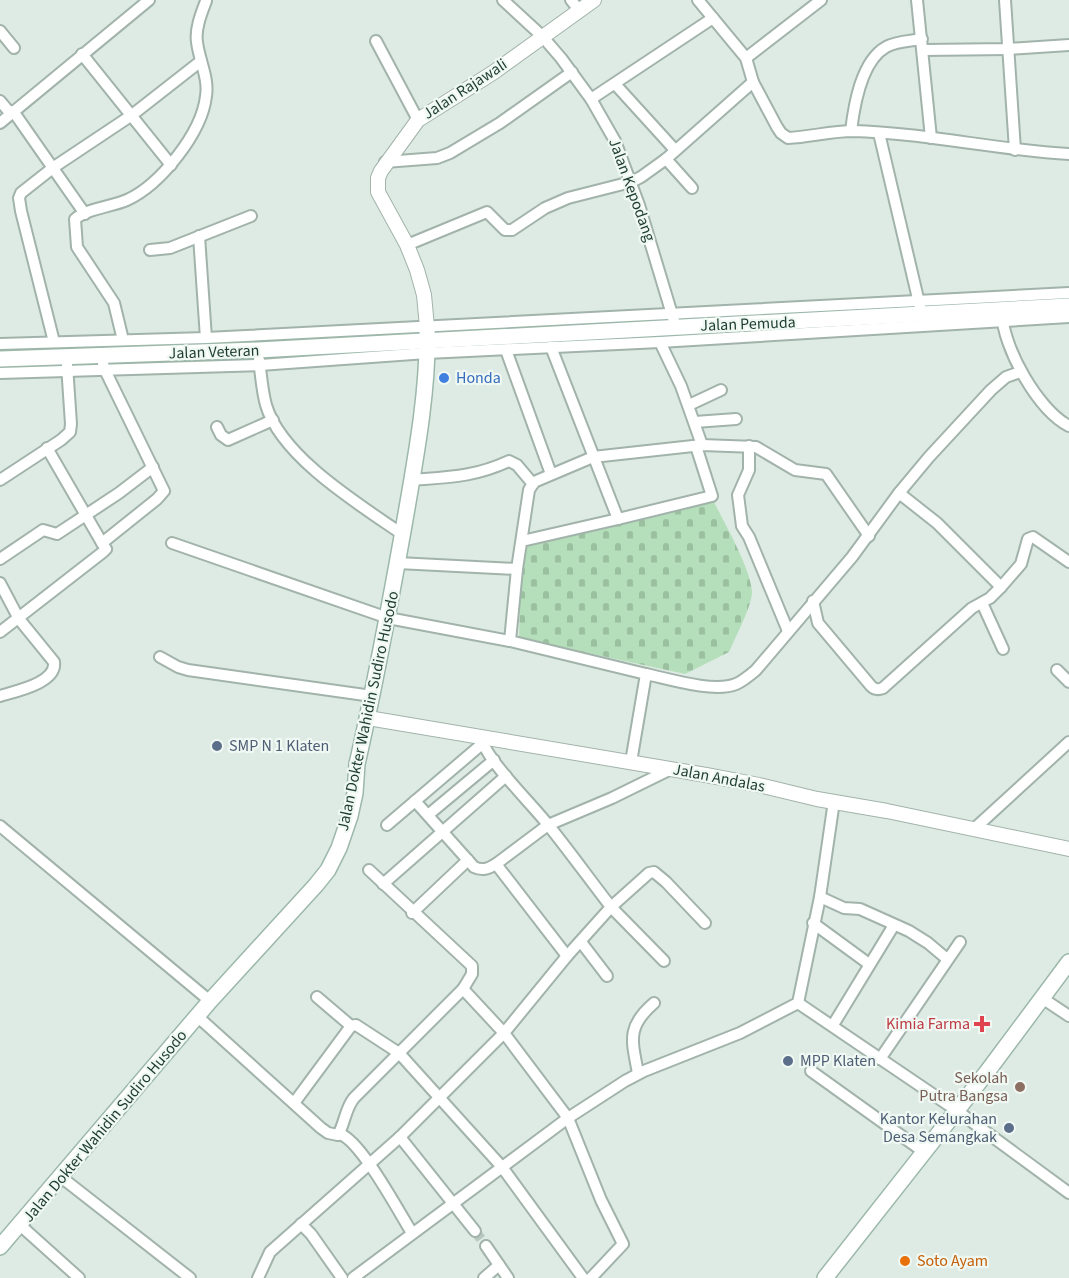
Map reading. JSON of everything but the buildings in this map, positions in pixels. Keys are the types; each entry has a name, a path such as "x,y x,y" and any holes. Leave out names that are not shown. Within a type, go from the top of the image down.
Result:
{"main road":[{"name":"Jalan Pemuda","path":"427,340 554,335 674,321 812,321 920,308 1002,315 1069,306"},
{"name":"Jalan Veteran","path":"0,359 67,363 103,361 162,346 178,362 259,358 427,340"},
{"name":"Jalan Dokter Wahidin Sudiro Husodo","path":"0,1247 210,1001 328,870 339,848 350,816 357,764 398,563 412,480 427,340"},
{"path":"825,1278 1069,962"}],"street":[{"path":"0,123 149,0"},
{"path":"123,340 114,303 77,246 75,219 133,197 171,165 194,131 202,115 207,84 196,40 205,0"},
{"name":"Jalan Kepodang","path":"502,0 542,36 572,72 591,99 615,141 631,182 674,321"},
{"name":"Jalan Rajawali","path":"427,340 424,294 407,245 378,192 379,175 385,162 418,120 494,72 542,36 575,5 594,0"},
{"path":"698,0 746,58 753,82 780,133 788,138 850,131 1069,154"},
{"path":"746,58 821,0"},
{"path":"917,0 931,138"},
{"path":"1005,0 1015,150"},
{"path":"591,99 712,18"},
{"path":"0,31 14,48"},
{"path":"376,41 418,120"},
{"path":"850,131 858,90 878,53 892,45 923,44 1008,49 1069,45"},
{"path":"82,54 171,165"},
{"path":"54,342 19,198 21,193 54,167 132,115 201,61"},
{"path":"385,162 437,158 450,153 500,123 572,72"},
{"path":"407,245 488,212 505,230 512,230 545,208 568,198 631,182 666,159 753,82"},
{"path":"615,84 675,150"},
{"path":"0,101 12,112 54,167 85,214"},
{"path":"879,133 920,308 1069,293"},
{"path":"666,159 692,188"},
{"path":"150,250 171,248 252,216"},
{"path":"199,236 206,338"},
{"path":"0,344 143,340 162,346 206,338 427,340 506,350 660,342 1002,315 1069,317"},
{"path":"1002,315 1020,372 1045,405 1069,426"},
{"path":"522,541 712,496 695,422 660,342"},
{"path":"551,347 618,519"},
{"path":"506,350 551,474"},
{"path":"259,358 266,405 289,445 350,499 402,534"},
{"path":"102,543 164,491 103,361 178,362"},
{"path":"0,373 67,363 71,424 70,432 61,440 0,480"},
{"path":"172,543 388,618 510,642 646,674 726,687 738,683 756,670 869,536 899,493 929,457 991,390 1006,377 1020,372"},
{"path":"689,405 721,390"},
{"path":"695,422 736,419"},
{"path":"217,427 221,435 228,440 273,420"},
{"path":"510,642 529,490 533,484 551,474 593,458 699,446 756,447 795,470 826,474 869,536"},
{"path":"749,446 749,470 738,495 742,526 749,537 788,631"},
{"path":"0,632 106,549 48,448"},
{"path":"412,480 473,475 509,460 518,465 533,484"},
{"path":"0,559 43,530 57,534 119,493 153,467"},
{"path":"899,493 937,523 1001,587"},
{"path":"813,601 818,623 871,686 879,690 972,608 982,603 1001,587 1021,564 1028,539 1033,537 1069,562"},
{"path":"398,563 518,569"},
{"path":"0,583 19,619 54,662 55,667 49,677 38,683 0,696"},
{"path":"982,603 1003,649"},
{"path":"800,619 818,623"},
{"path":"160,657 188,670 372,696"},
{"path":"1057,670 1069,682"},
{"path":"631,762 646,674"},
{"name":"Jalan Andalas","path":"368,718 481,741 631,762 759,785 817,799 1069,849"},
{"path":"387,825 481,741 611,908 664,962"},
{"path":"974,829 1069,742"},
{"path":"428,815 494,760"},
{"path":"415,801 442,833 479,870 490,868 548,825 612,798 671,769"},
{"path":"383,884 506,776"},
{"path":"798,1003 820,897 834,801"},
{"path":"0,826 210,1001"},
{"path":"412,913 468,860"},
{"path":"496,864 567,956"},
{"path":"338,1135 344,1126 350,1103 354,1098 463,989 472,974 472,966 412,913 369,870"},
{"path":"258,1278 270,1252 400,1137 504,1033 567,956 611,908 649,873 654,872 666,882 705,923"},
{"path":"820,897 844,908 860,909 894,925 928,942 947,959"},
{"path":"813,923 869,964"},
{"path":"833,1025 894,925"},
{"path":"581,942 607,976"},
{"path":"880,1059 960,942"},
{"path":"463,989 504,1033 568,1118 600,1200 622,1244 591,1278"},
{"path":"317,997 351,1026 364,1030 399,1053 502,1167 583,1278"},
{"path":"1042,998 1069,1016"},
{"path":"641,1072 631,1039 640,1017 654,1003"},
{"path":"798,1003 956,1110 1069,1193"},
{"path":"353,1278 568,1118 641,1072 740,1033 798,1003"},
{"path":"197,1016 328,1133 346,1136 370,1165 412,1233"},
{"path":"294,1103 351,1026"},
{"path":"812,1071 924,1152"},
{"path":"400,1137 455,1203 475,1231"},
{"path":"62,1177 190,1278"},
{"path":"301,1224 342,1278"},
{"path":"20,1225 79,1278"},
{"path":"486,1246 508,1278"},
{"path":"484,1278 499,1265"}],"green space":[{"path":"710,494 747,570 752,592 746,613 729,652 685,674 519,638 522,541"}],"tunnel":[{"path":"475,1231 486,1246"}],"place":[{"name":"Honda","path":"444,378"},
{"name":"SMP N 1 Klaten","path":"217,746"},
{"name":"Kimia Farma","path":"982,1024"},
{"name":"MPP Klaten","path":"788,1061"},
{"name":"Sekolah Putra Bangsa","path":"1020,1087"},
{"name":"Kantor Kelurahan Desa Semangkak","path":"1009,1128"},
{"name":"Soto Ayam","path":"905,1261"}]}
